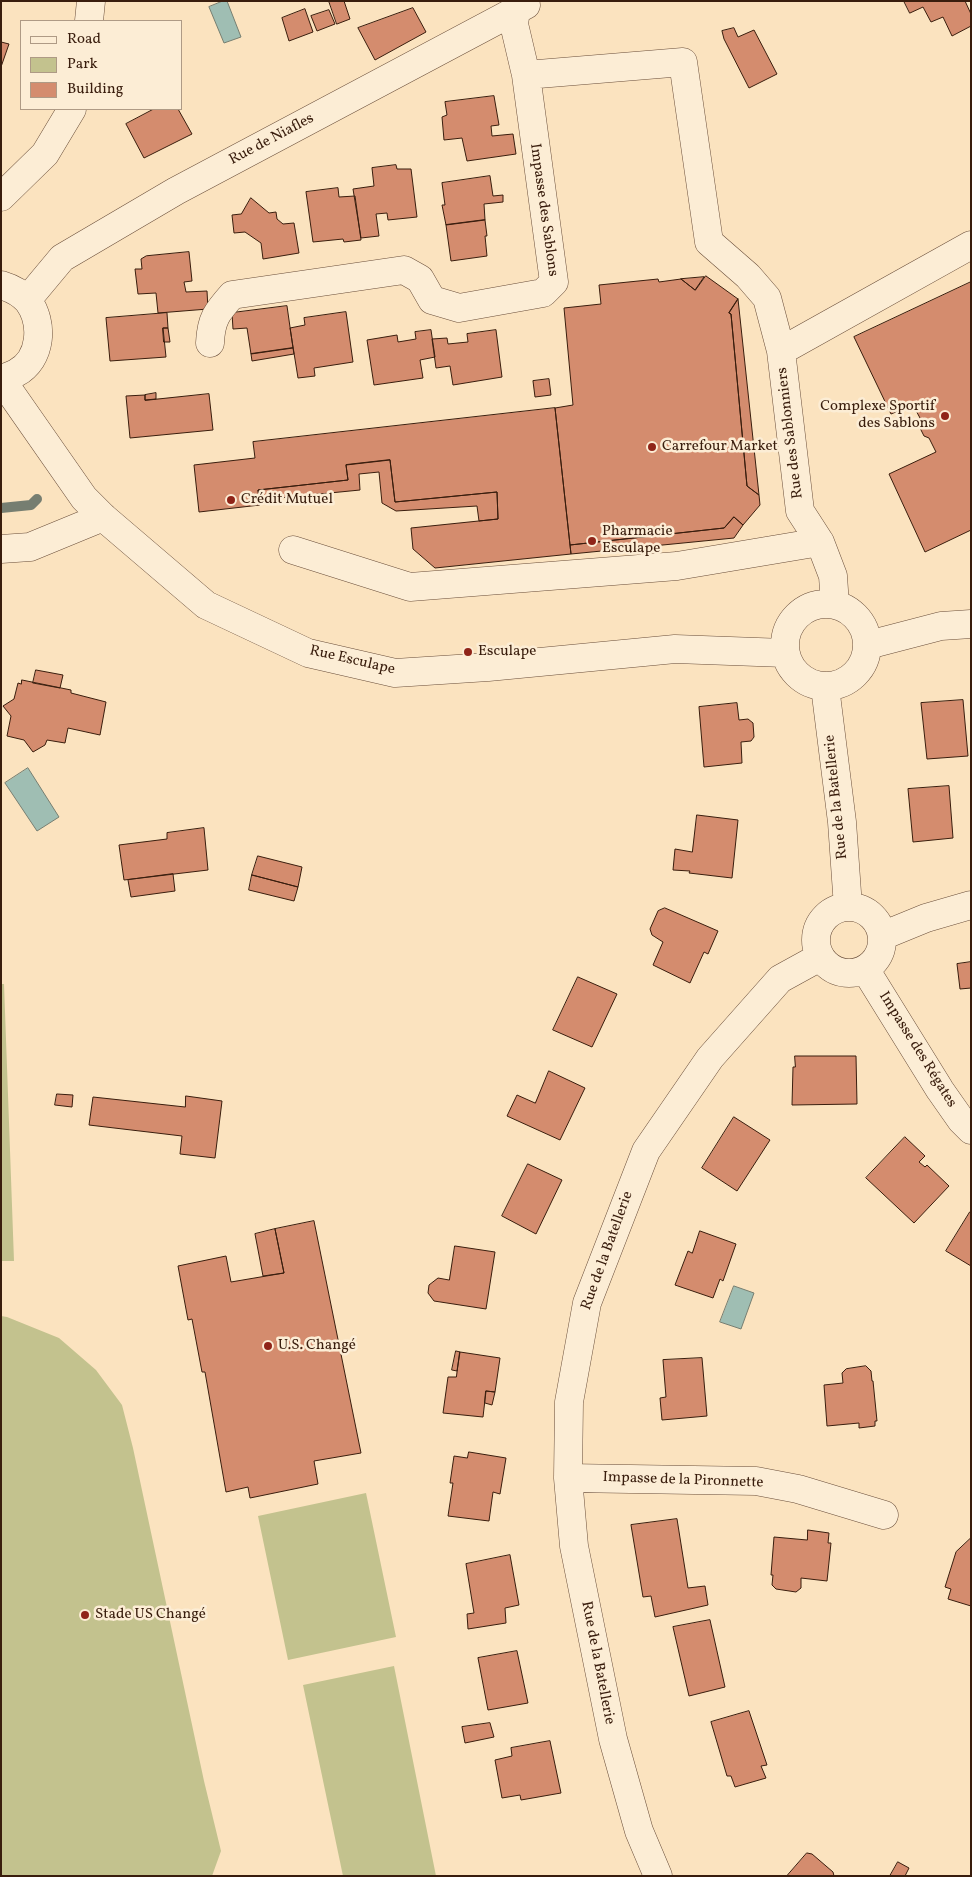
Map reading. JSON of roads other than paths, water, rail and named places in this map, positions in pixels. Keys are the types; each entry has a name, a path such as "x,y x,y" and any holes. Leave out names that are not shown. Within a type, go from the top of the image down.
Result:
{"street":[{"path":"89,20 91,1"},
{"name":"Impasse des Sablons","path":"210,343 210,332 215,315 232,295 404,270 420,279 432,300 459,308 543,293 554,282 526,75 514,24 525,6"},
{"name":"Rue de Niafles","path":"27,300 62,258 159,201 525,6"},
{"path":"526,75 683,62 709,242 748,276 767,298 781,351"},
{"path":"1,197 45,154 71,110"},
{"name":"Rue des Sablonniers","path":"835,605 833,576 820,542 800,511 781,351 971,245"},
{"path":"1,285 14,290 27,300 36,314 39,330 37,347 29,361 17,373 1,379"},
{"name":"Rue Esculape","path":"1,379 84,498 103,517 206,605 308,653 395,673 488,668 675,649 785,653"},
{"path":"1,549 30,547 103,517"},
{"path":"293,550 410,587 677,566 820,542"},
{"path":"821,604 835,605 848,610 859,619 865,631 868,645 866,658 860,670 850,679 838,685 825,687 811,684 799,677 790,666 785,653 785,639 789,626 797,615 808,608 821,604"},
{"path":"868,645 941,626 971,624"},
{"name":"Rue de la Batellerie","path":"825,687 842,822 848,907"},
{"path":"882,936 926,918 971,905"},
{"path":"848,907 858,908 867,912 880,926 882,936 879,956 865,970 856,973 845,974 826,965 820,957 816,946 816,934 820,924 827,915 848,907"},
{"name":"Rue de la Batellerie","path":"658,1876 639,1831 613,1738 574,1546 568,1478 569,1402 587,1303 646,1152 710,1058 761,1000 780,979 820,957"},
{"name":"Impasse des Régates","path":"865,970 940,1090 961,1120 971,1130"},
{"name":"Impasse de la Pironnette","path":"568,1478 756,1481 798,1488 884,1514"}],"water":[{"path":"227,1 241,37 224,43 209,7"},
{"path":"28,768 59,817 37,831 5,783"},
{"path":"734,1286 754,1293 741,1329 720,1322"}],"waterway":[{"path":"1,508 31,505 37,499"}],"place":[{"name":"Complexe Sportif des Sablons","path":"945,416"},
{"name":"Carrefour Market","path":"652,447"},
{"name":"Crédit Mutuel","path":"231,500"},
{"name":"Pharmacie Esculape","path":"592,541"},
{"name":"Esculape","path":"468,652"},
{"name":"U.S. Changé","path":"268,1346"},
{"name":"Stade US Changé","path":"85,1615"}]}
